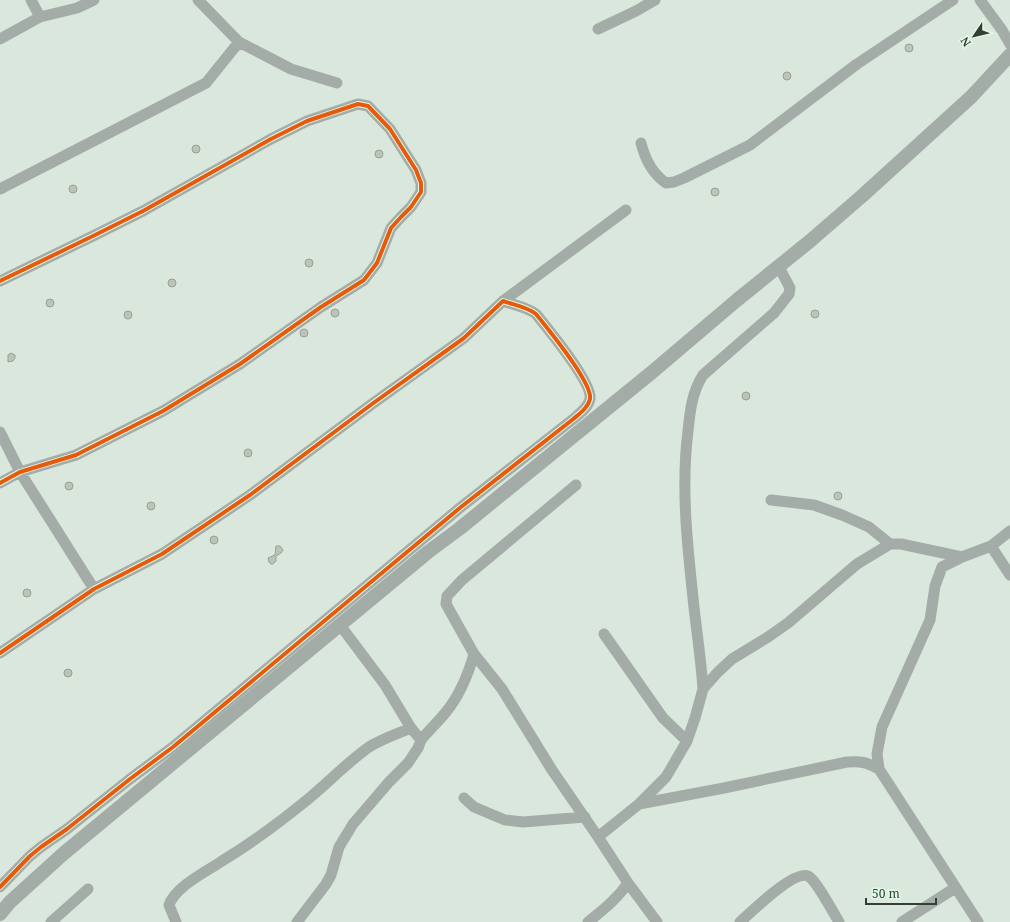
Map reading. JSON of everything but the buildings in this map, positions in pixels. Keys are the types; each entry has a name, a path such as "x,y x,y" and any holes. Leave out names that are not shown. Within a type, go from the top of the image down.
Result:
{"street":[{"path":"31,0 40,17"},
{"path":"0,38 40,17 77,8 94,0"},
{"path":"198,0 239,42 291,69 337,83"},
{"path":"598,29 655,0"},
{"path":"641,143 646,160 658,177 666,183 684,178 750,145 857,64 953,0"},
{"path":"980,0 1010,44"},
{"path":"0,189 206,83 239,42"},
{"path":"0,914 10,902 63,854 394,582 428,552 459,529 816,237 971,97 1010,55"},
{"path":"0,281 143,211 271,139 307,121 358,104 368,106 390,129 416,170 421,183 421,192 411,207 391,228 376,263 364,280 321,307 240,364 163,411 76,455 20,472 0,483"},
{"path":"0,653 94,588 162,554 250,496 372,404 464,338 503,301 626,210"},
{"path":"598,837 639,804 666,777 687,741 695,718 703,689 702,668 692,590 685,506 685,454 690,410 697,384 703,375 774,313 789,294 790,288 778,267"},
{"path":"0,887 30,856 173,747 468,502 572,420 587,406 590,398 588,388 548,328 529,308 521,308 503,301"},
{"path":"0,432 20,472 94,588"},
{"path":"576,485 462,580 447,596 446,604 474,654 502,688 552,770 628,883 657,922"},
{"path":"771,500 814,505 842,515 868,527 890,544"},
{"path":"978,922 879,769 877,754 882,727 930,620 935,586 942,568 962,557 991,546 1010,530"},
{"path":"703,689 732,659 788,623 857,564 890,544 901,544 962,557"},
{"path":"991,546 1010,575"},
{"path":"386,570 394,582"},
{"path":"340,625 385,685 411,728 421,740"},
{"path":"604,634 663,718 687,741"},
{"path":"297,922 326,884 331,874 339,847 353,824 389,782 408,763 418,748 421,740 446,712 458,694 468,676 474,654"},
{"path":"176,922 169,905 172,898 179,891 260,836 302,804 345,766 370,747 382,740 411,728"},
{"path":"639,804 724,788 846,762 860,761 879,769"},
{"path":"464,798 474,807 505,820 523,822 585,817"},
{"path":"740,922 793,879 803,875 809,876 815,883 839,922"},
{"path":"588,922 612,902 628,883"},
{"path":"902,922 955,888"},
{"path":"51,922 88,889"}],"cycle path":[{"path":"0,281 143,211 271,139 307,121 358,104 368,106 390,129 416,170 421,183 421,192 411,207 391,228 377,263 364,280 321,307 240,364 163,411 76,455 20,472 0,483"},
{"path":"0,653 94,589 162,554 250,495 372,404 464,338 503,301 525,308 536,314 577,369 589,391 589,402 585,408 572,420 461,507 173,747 67,829 41,847 30,856 0,887"}]}
